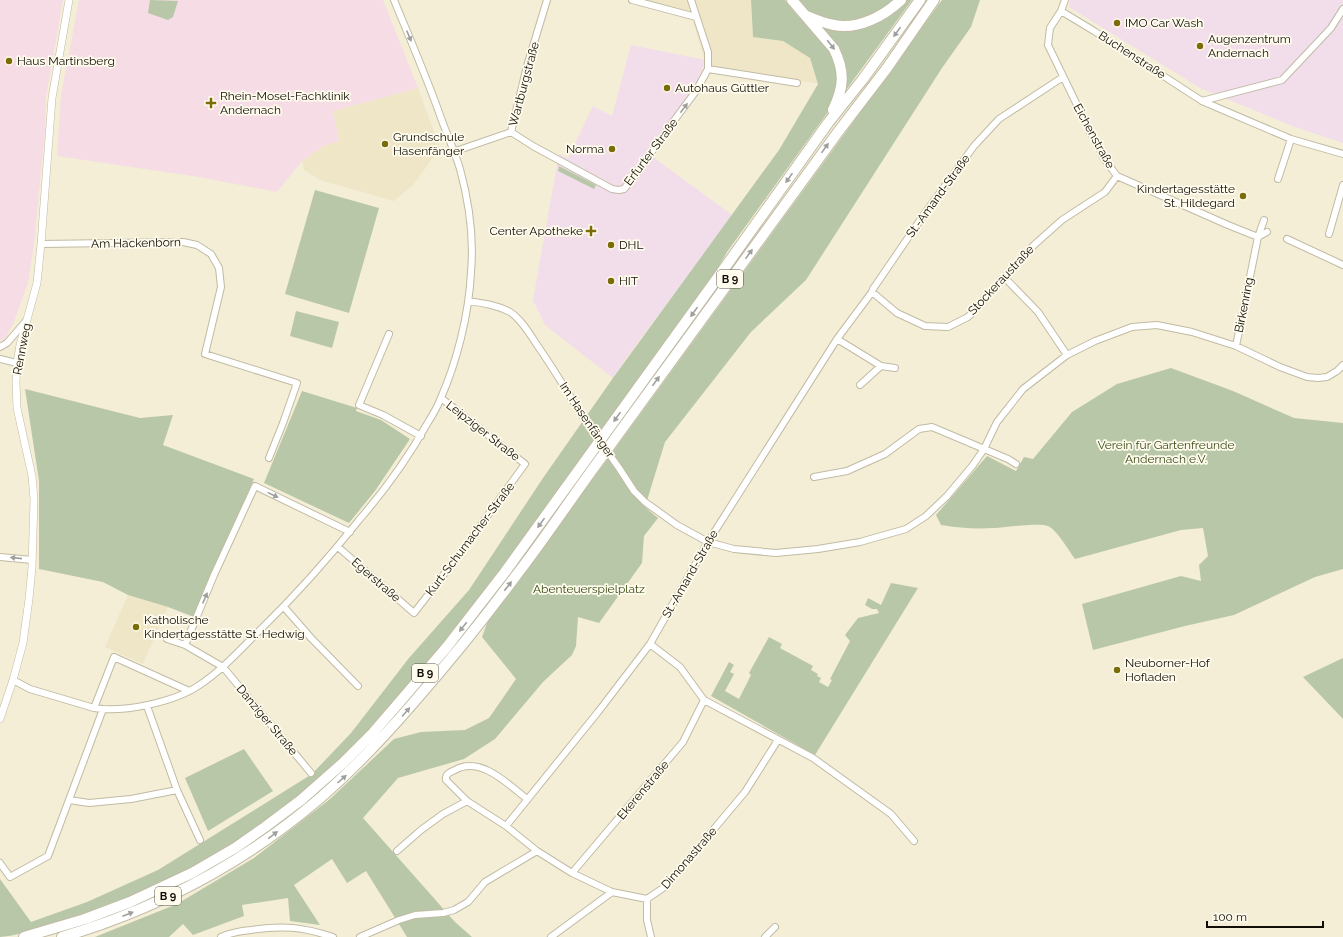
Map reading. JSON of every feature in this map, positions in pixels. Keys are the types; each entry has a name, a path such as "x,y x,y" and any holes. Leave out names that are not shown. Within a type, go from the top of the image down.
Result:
{"highway":[{"path":"792,0 834,49 839,58 842,70 842,82 838,99 828,123"},
{"path":"806,15 823,22 835,25 850,26 865,22 880,15 901,0"},
{"name":"B 9","path":"24,937 85,919 130,902 192,873 235,848 301,800 343,763 372,734 420,680 505,572 828,123 863,79 920,0"},
{"name":"B 9","path":"62,937 92,928 134,912 186,887 241,857 312,805 351,770 380,741 430,684 514,579 838,132 887,68 934,0"},
{"path":"79,937 92,928"}],"street":[{"name":"Rennweg","path":"0,719 23,643 29,599 32,560 34,499 33,482 17,408 17,363 37,283 52,98 70,0"},
{"path":"13,680 30,689 94,708 103,709 146,706 178,696 199,686 223,666 284,607 338,547 386,488 421,436 441,398 454,365 468,301 471,272 471,234 468,204 459,167 422,66 394,0"},
{"name":"Wartburgstraße","path":"453,152 511,132 527,66 547,0"},
{"path":"632,0 696,17"},
{"path":"691,0 708,52 708,69 797,83"},
{"name":"Eichenstraße","path":"1065,0 1061,11 1050,28 1048,44 1103,157 1117,176 1258,237"},
{"path":"1202,101 1282,80 1331,28 1343,9"},
{"name":"Buchenstraße","path":"1061,11 1094,30 1202,101 1291,139 1343,154"},
{"name":"Erfurter Straße","path":"511,132 533,146 612,189 624,189 634,178 696,91 708,69"},
{"name":"St.-Amand-Straße","path":"506,826 598,712 650,644 708,542 837,339 872,292 899,251 974,146 999,120 1063,77"},
{"path":"1278,179 1291,139"},
{"name":"Stockeraustraße","path":"872,292 897,313 925,326 948,327 968,316 1005,278 1034,245 1062,220 1105,192 1117,176"},
{"path":"1329,234 1343,185"},
{"name":"Birkenring","path":"1264,220 1258,237 1236,346 1280,367 1307,377 1327,377 1343,365"},
{"path":"1258,237 1267,232"},
{"path":"1287,239 1343,265"},
{"name":"Am Hackenborn","path":"41,244 184,242 197,245 211,254 219,268 221,287 205,354 296,383 283,423 269,458"},
{"path":"1005,278 1038,312 1067,355"},
{"name":"Im Hasenfänger","path":"468,301 501,308 511,313 519,320 544,354 585,420 634,491 644,502 677,525 708,542 734,549 776,553 860,542 906,529 926,516 947,496 973,465 984,448 997,422 1023,389 1067,355 1095,340 1132,327 1157,325 1192,332 1236,346"},
{"path":"0,347 7,343 27,320"},
{"path":"389,334 359,405 383,415 421,436"},
{"path":"837,339 881,366 895,368"},
{"path":"0,359 17,363"},
{"path":"860,385 881,366"},
{"name":"Leipziger Straße","path":"441,398 525,464"},
{"path":"814,477 847,471 885,454 919,429 932,427 984,448 1016,464"},
{"name":"Kurt-Schumacher-Straße","path":"414,613 462,551 525,464"},
{"path":"185,645 214,575 255,486 350,532"},
{"name":"Egerstraße","path":"338,547 414,613"},
{"path":"0,557 32,560"},
{"path":"284,607 358,686"},
{"path":"167,639 185,645 223,666"},
{"path":"650,644 680,667 704,700 813,758 891,814 914,841"},
{"path":"94,708 114,657 189,691"},
{"name":"Danziger Straße","path":"223,666 311,773"},
{"name":"Ekerenstraße","path":"572,873 683,742 704,700"},
{"path":"146,706 177,790 200,840"},
{"path":"0,863 10,877 48,856 103,709"},
{"name":"Dimonastraße","path":"647,899 666,886 745,792 778,740"},
{"path":"527,799 492,772 480,767 459,768 447,774 445,777 446,780 467,801 506,826 537,851 572,873 612,892 647,899 646,920 651,937"},
{"path":"69,800 96,803 131,799 177,790"},
{"path":"397,851 421,830 443,814 467,801"},
{"path":"360,937 399,920 415,915 443,913 454,910 468,902 485,882 537,851"},
{"path":"551,937 612,892"},
{"path":"221,937 288,927 303,928 333,937"},
{"path":"765,937 775,927"}],"shaded area":[{"path":"0,0 63,0 46,97 45,130 34,244 28,283 14,322 5,339 0,341"},
{"name":"Rhein-Mosel-Fachklinik Andernach","path":"79,0 383,0 418,88 333,111 339,141 323,146 302,161 277,192 199,177 57,156 61,95"},
{"path":"641,0 751,0 753,37 783,41 810,58 819,84 712,66 705,60 690,13"},
{"path":"1070,0 1343,0 1343,143 1295,127 1200,88 1069,7"},
{"path":"631,45 705,60 700,78 648,152 732,215 613,378 545,325 533,300 559,154 568,158 593,106 612,116"},
{"name":"Grundschule Hasenfänger","path":"418,88 440,148 414,184 394,201 320,180 304,170 302,161 323,146 339,141 333,111"},
{"name":"Katholische Kindertagesstätte St. Hedwig","path":"128,595 168,607 143,664 105,647"}],"green space":[{"path":"150,0 178,1 173,17 168,20 148,13"},
{"path":"751,0 785,0 796,14 821,38 838,63 837,94 828,112 727,252 711,281 460,624 400,697 335,764 300,795 248,834 180,873 145,891 121,901 58,923 22,933 0,937 0,879 31,922 87,902 158,870 312,774 351,733 409,658 469,590 543,478 613,378 779,150 818,84 810,58 783,41 753,37"},
{"path":"797,0 897,0 864,19 838,23 813,15"},
{"path":"906,0 912,0 846,90 819,24 842,29 901,5"},
{"name":"Abenteuerspielplatz","path":"942,0 980,0 971,27 942,68 806,280 751,332 665,442 645,507 658,518 644,536 642,563 599,623 578,617 576,646 572,655 543,682 495,739 464,759 398,778 363,818 455,922 472,937 407,937 366,871 347,883 332,859 294,885 320,925 290,921 288,898 242,905 244,916 193,935 183,924 169,937 95,937 177,904 254,858 330,799 394,739 421,732 465,730 489,718 516,679 482,637 489,618 606,461"},
{"path":"559,166 596,185 594,189 558,171"},
{"path":"315,190 379,208 349,313 285,294"},
{"path":"296,311 339,322 332,348 290,336"},
{"name":"Verein für Gartenfreunde Andernach e.V.","path":"1171,368 1233,391 1294,418 1343,423 1343,569 1315,577 1234,615 1093,650 1082,604 1181,576 1201,581 1199,565 1208,556 1203,528 1181,530 1075,559 1059,536 1048,526 1037,525 998,528 961,528 941,525 936,515 987,456 1016,471 1024,457 1033,459 1072,412 1117,384"},
{"path":"25,389 140,418 173,415 163,445 254,479 194,617 168,607 128,595 103,582 39,569 39,481"},
{"path":"302,391 357,408 356,411 381,420 410,439 375,491 349,523 264,483"},
{"path":"891,583 918,588 815,755 711,696 729,662 734,665 730,672 734,674 725,691 739,699 751,675 749,673 769,637 782,644 780,648 813,666 811,670 818,674 817,676 821,678 819,682 828,687 832,680 830,679 850,641 845,635 858,618 879,613 877,609 872,609 865,605 868,598 881,605"},
{"path":"1343,658 1343,719 1303,677"},
{"path":"244,749 273,791 208,831 185,778"}],"place":[{"name":"IMO Car Wash","path":"1117,23"},
{"name":"Augenzentrum Andernach","path":"1200,46"},
{"name":"Haus Martinsberg","path":"9,61"},
{"name":"Autohaus Güttler","path":"667,88"},
{"name":"Rhein-Mosel-Fachklinik Andernach","path":"211,103"},
{"name":"Grundschule Hasenfänger","path":"385,144"},
{"name":"Norma","path":"612,149"},
{"name":"Kindertagesstätte St. Hildegard","path":"1243,196"},
{"name":"Center Apotheke","path":"591,231"},
{"name":"DHL","path":"611,245"},
{"name":"HIT","path":"611,281"},
{"name":"Katholische Kindertagesstätte St. Hedwig","path":"136,627"},
{"name":"Neuborner-Hof Hofladen","path":"1117,670"}]}
